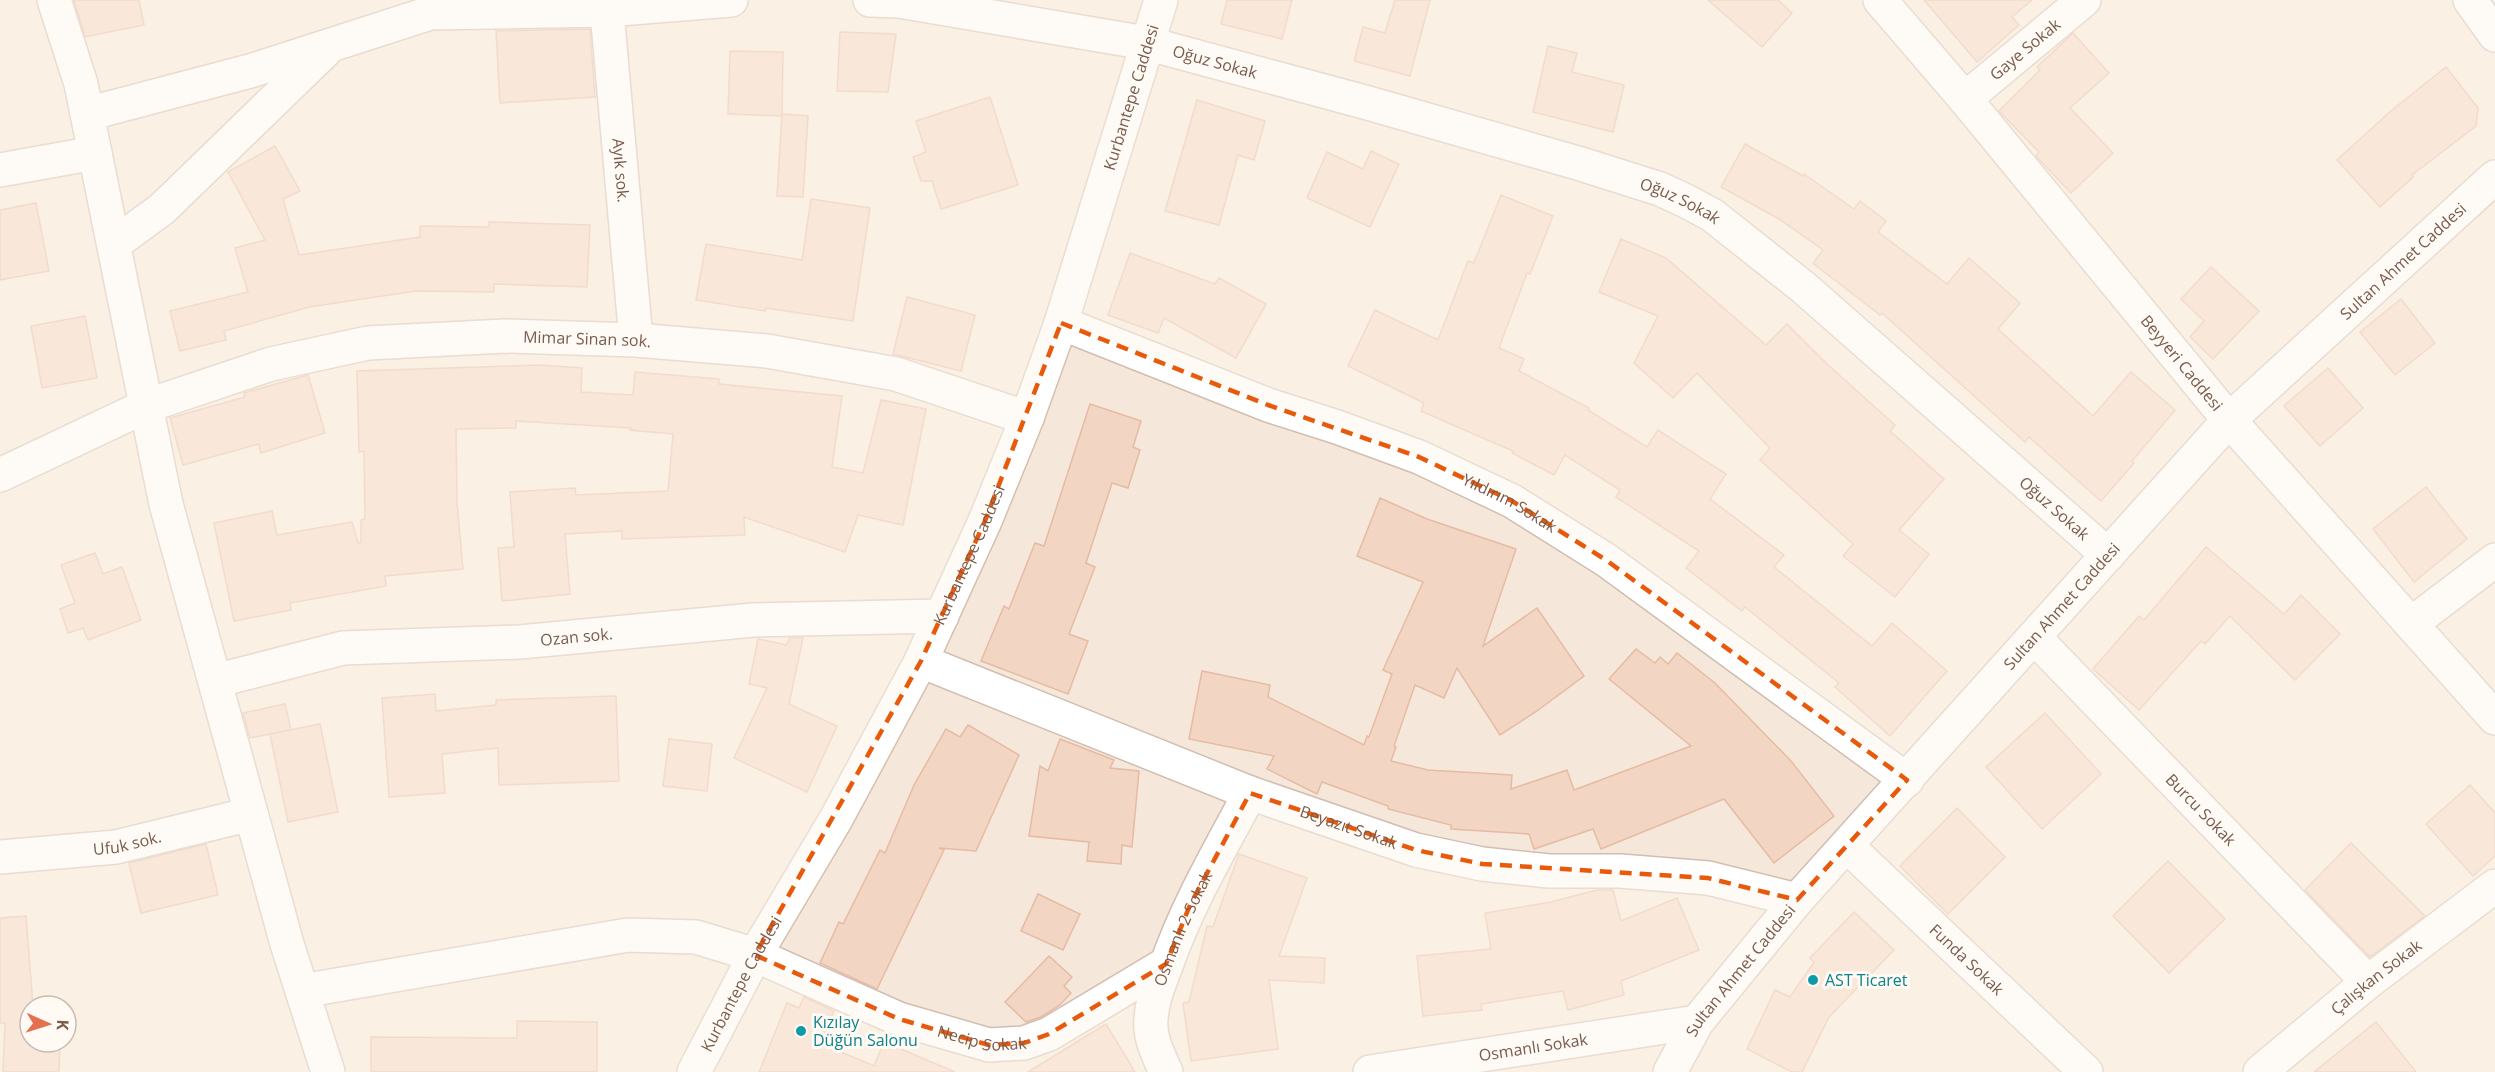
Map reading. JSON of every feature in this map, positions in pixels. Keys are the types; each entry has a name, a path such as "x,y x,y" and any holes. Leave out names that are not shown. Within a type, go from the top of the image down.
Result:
{"street":[{"path":"54,0 81,84 166,504 251,813 302,991 328,1072"},
{"path":"87,114 250,71 430,13 731,0"},
{"name":"Oğuz Sokak","path":"870,0 899,1 1146,44 1537,151 1660,189 1712,215 1803,287 2108,555"},
{"name":"Kurbantepe Caddesi","path":"694,1072 754,955 836,819 921,661 985,521 1027,418 1061,323 1161,0"},
{"name":"Beyyeri Caddesi","path":"1880,0 1965,99 2229,420 2495,718"},
{"name":"Gaye Sokak","path":"1965,99 2084,0"},
{"path":"2470,0 2495,35"},
{"name":"Ayık sok.","path":"607,5 636,340"},
{"path":"114,244 162,209 331,45"},
{"path":"0,170 95,153"},
{"name":"Sultan Ahmet Caddesi","path":"1670,1072 1698,1022 1797,900 2229,420 2495,177"},
{"name":"Yıldırım Sokak","path":"1061,323 1269,405 1337,427 1419,458 1512,501 1606,560 1907,780"},
{"name":"Mimar Sinan sok.","path":"0,475 146,406 272,364 368,343 506,336 636,340 766,351 896,374 1027,418"},
{"path":"2411,624 2495,560"},
{"name":"Ozan sok.","path":"215,681 343,648 520,642 753,620 942,616"},
{"name":"Burcu Sokak","path":"2034,637 2368,982"},
{"name":"Beyazıt Sokak","path":"921,661 1250,793 1416,850 1482,864 1549,871 1620,871 1708,878 1797,900"},
{"name":"Osmanlı 2 Sokak","path":"1166,1072 1154,1042 1150,1021 1155,995 1176,935 1190,905 1250,793"},
{"name":"Ufuk sok.","path":"0,857 116,847 251,813"},
{"name":"Funda Sokak","path":"1847,846 2086,1072"},
{"name":"Çalışkan Sokak","path":"2260,1072 2368,982 2495,886"},
{"name":"Necip Sokak","path":"302,991 628,935 696,937 754,955 899,1019 989,1045 1024,1043 1049,1034 1166,964"},
{"name":"Osmanlı Sokak","path":"1370,1072 1698,1022"}],"highlighted area":[{"path":"1061,323 1268,405 1419,457 1512,501 1606,560 1907,780 1797,900 1708,878 1482,864 1416,850 1250,793 1190,905 1166,964 1049,1034 1024,1043 989,1045 956,1037 899,1019 755,955 921,661 985,521"}],"shaded area":[{"path":"0,0 2495,0 2495,1072 0,1072"}],"building":[{"path":"74,0 139,0 144,25 85,37"},
{"path":"1227,0 1292,0 1282,39 1221,24"},
{"path":"1395,0 1430,0 1410,76 1354,61 1363,27 1385,33"},
{"path":"1708,0 1778,0 1792,13 1762,47"},
{"path":"1924,0 2032,0 2012,17 2019,25 1977,62"},
{"path":"590,29 595,97 500,103 496,31"},
{"path":"840,32 896,34 888,92 837,91"},
{"path":"2073,33 2109,73 2070,108 2113,153 2071,193 2036,156 2039,152 1999,111 2040,70 2037,67"},
{"path":"1548,46 1577,53 1572,72 1624,85 1613,132 1533,112"},
{"path":"730,51 783,52 782,116 728,114"},
{"path":"2446,67 2478,108 2476,126 2412,175 2413,177 2380,207 2337,160 2392,110"},
{"path":"990,97 1018,185 941,209 932,181 921,181 913,157 926,152 916,121"},
{"path":"1197,100 1265,121 1254,160 1238,155 1219,225 1165,211"},
{"path":"782,114 808,116 803,197 777,196"},
{"path":"1745,144 1803,176 1804,174 1854,209 1860,201 1886,221 1878,232 1947,284 1969,258 2020,303 1998,329 2093,416 2131,372 2175,410 2101,501 2029,437 2025,442 1882,313 1880,315 1813,263 1823,250 1779,219 1721,187"},
{"path":"275,146 300,191 283,199 299,255 420,237 420,226 489,227 489,222 590,225 587,287 494,284 494,292 416,291 309,307 224,331 226,340 180,351 170,311 248,292 235,248 265,240 228,172"},
{"path":"1371,151 1399,164 1370,227 1307,198 1327,152 1363,169"},
{"path":"1501,195 1553,216 1530,274 1527,273 1499,348 1524,359 1519,371 1589,408 1588,410 1647,447 1658,430 1726,474 1710,499 1784,555 1774,567 1872,646 1892,623 1947,671 1890,736 1835,687 1839,683 1745,607 1742,611 1686,568 1699,551 1616,497 1620,490 1565,455 1554,475 1512,453 1513,451 1421,411 1424,403 1348,366 1375,310 1438,340 1468,261 1474,263"},
{"path":"811,199 870,208 853,321 696,300 706,244 802,260"},
{"path":"36,203 49,271 0,280 0,210"},
{"path":"1621,239 1666,258 1766,345 1787,324 1827,364 1895,425 1890,431 1944,479 1899,530 1929,554 1895,597 1843,556 1853,544 1760,460 1770,448 1697,373 1673,398 1634,363 1658,316 1599,292"},
{"path":"1130,253 1215,284 1219,278 1266,304 1236,358 1164,318 1158,333 1108,315"},
{"path":"2211,267 2259,311 2213,359 2190,337 2204,321 2181,299"},
{"path":"907,297 975,315 961,371 893,354"},
{"path":"2401,299 2435,343 2395,375 2360,332"},
{"path":"85,316 97,378 42,388 31,326"},
{"path":"540,365 582,368 581,392 633,395 635,372 719,379 719,384 842,396 832,467 863,473 881,400 926,409 903,525 858,515 845,552 744,517 745,535 622,539 622,531 565,534 570,594 502,601 498,548 514,547 510,492 575,488 576,495 668,491 673,434 630,430 631,428 516,421 516,428 456,429 457,503 463,569 385,576 386,586 290,603 291,610 234,621 214,523 272,511 277,535 352,522 358,543 361,542 361,520 365,519 364,451 359,452 357,371"},
{"path":"2328,368 2363,408 2320,446 2284,406"},
{"path":"308,375 325,433 261,453 259,444 183,465 170,418 245,397 244,393"},
{"path":"1090,404 1141,421 1133,447 1140,450 1128,488 1112,483 1086,563 1095,567 1069,634 1088,641 1068,694 981,661 1004,606 1009,609 1035,543 1044,546"},
{"path":"2426,487 2467,539 2414,582 2373,529"},
{"path":"1380,498 1427,519 1516,549 1483,646 1537,608 1584,676 1500,735 1457,668 1444,698 1415,685 1391,761 1428,770 1512,775 1511,789 1567,770 1574,790 1691,746 1609,679 1636,649 1655,663 1660,657 1668,664 1677,653 1715,683 1791,761 1834,816 1774,863 1724,799 1601,849 1593,829 1534,849 1529,834 1451,829 1451,825 1388,809 1388,806 1322,782 1317,794 1267,769 1274,756 1189,739 1202,671 1270,685 1268,697 1364,745 1392,674 1383,670 1423,582 1357,556"},
{"path":"2206,547 2284,614 2301,595 2340,634 2295,680 2230,616 2205,644 2201,641 2139,710 2093,669 2139,616 2144,620"},
{"path":"95,553 103,574 122,567 141,620 88,640 83,628 68,633 60,609 75,603 61,565"},
{"path":"790,638 803,638 789,704 837,726 807,792 734,758 767,688 749,684 758,639 786,645"},
{"path":"435,694 436,711 496,705 496,700 616,696 619,781 499,785 498,748 442,754 445,793 389,797 382,698"},
{"path":"285,704 291,730 250,738 243,713"},
{"path":"2045,713 2101,774 2042,829 1986,767"},
{"path":"320,724 338,812 288,822 270,734"},
{"path":"968,725 1019,755 976,851 939,848 944,850 877,989 820,963 839,922 843,924 880,850 885,853 914,785 946,729 960,737"},
{"path":"669,739 712,744 707,791 663,786"},
{"path":"1060,739 1114,760 1110,768 1139,771 1132,847 1122,845 1121,864 1087,861 1089,842 1029,836 1040,766 1048,771"},
{"path":"2470,785 2495,813 2495,856 2473,876 2426,824"},
{"path":"1957,808 2005,857 1948,914 1900,866"},
{"path":"2351,843 2425,916 2370,957 2305,890"},
{"path":"206,844 218,895 141,913 129,863"},
{"path":"1239,854 1307,878 1279,956 1325,958 1324,983 1269,980 1278,1049 1191,1061 1183,1003 1189,1002 1207,926 1213,927"},
{"path":"2168,861 2225,919 2169,973 2113,916"},
{"path":"1597,890 1613,890 1621,921 1677,898 1699,950 1621,981 1624,995 1568,1010 1563,991 1481,1004 1482,1010 1423,1016 1417,956 1491,949 1485,913 1551,902"},
{"path":"1038,894 1080,914 1063,950 1021,931"},
{"path":"1854,912 1894,950 1829,1017 1802,1072 1792,1072 1747,1049 1775,990 1790,997 1814,962 1810,958"},
{"path":"26,916 32,994 18,994 18,1054 60,1054 59,1072 3,1072 5,1023 0,1023 0,918"},
{"path":"1049,956 1072,977 1064,986 1071,993 1060,1005 1041,1017 1026,1022 1005,1002"},
{"name":"Kızılay Düğün Salonu","path":"804,997 834,1011 820,1043 874,1066 884,1042 955,1072 759,1072 787,1003 799,1008"},
{"path":"517,1021 597,1022 597,1072 371,1072 371,1037 517,1038"},
{"path":"2376,1022 2416,1072 2314,1072"},
{"path":"1106,1024 1135,1072 1028,1072 1072,1045"}],"place":[{"name":"AST Ticaret","path":"1813,980"},
{"name":"Kızılay Düğün Salonu","path":"801,1031"}]}
